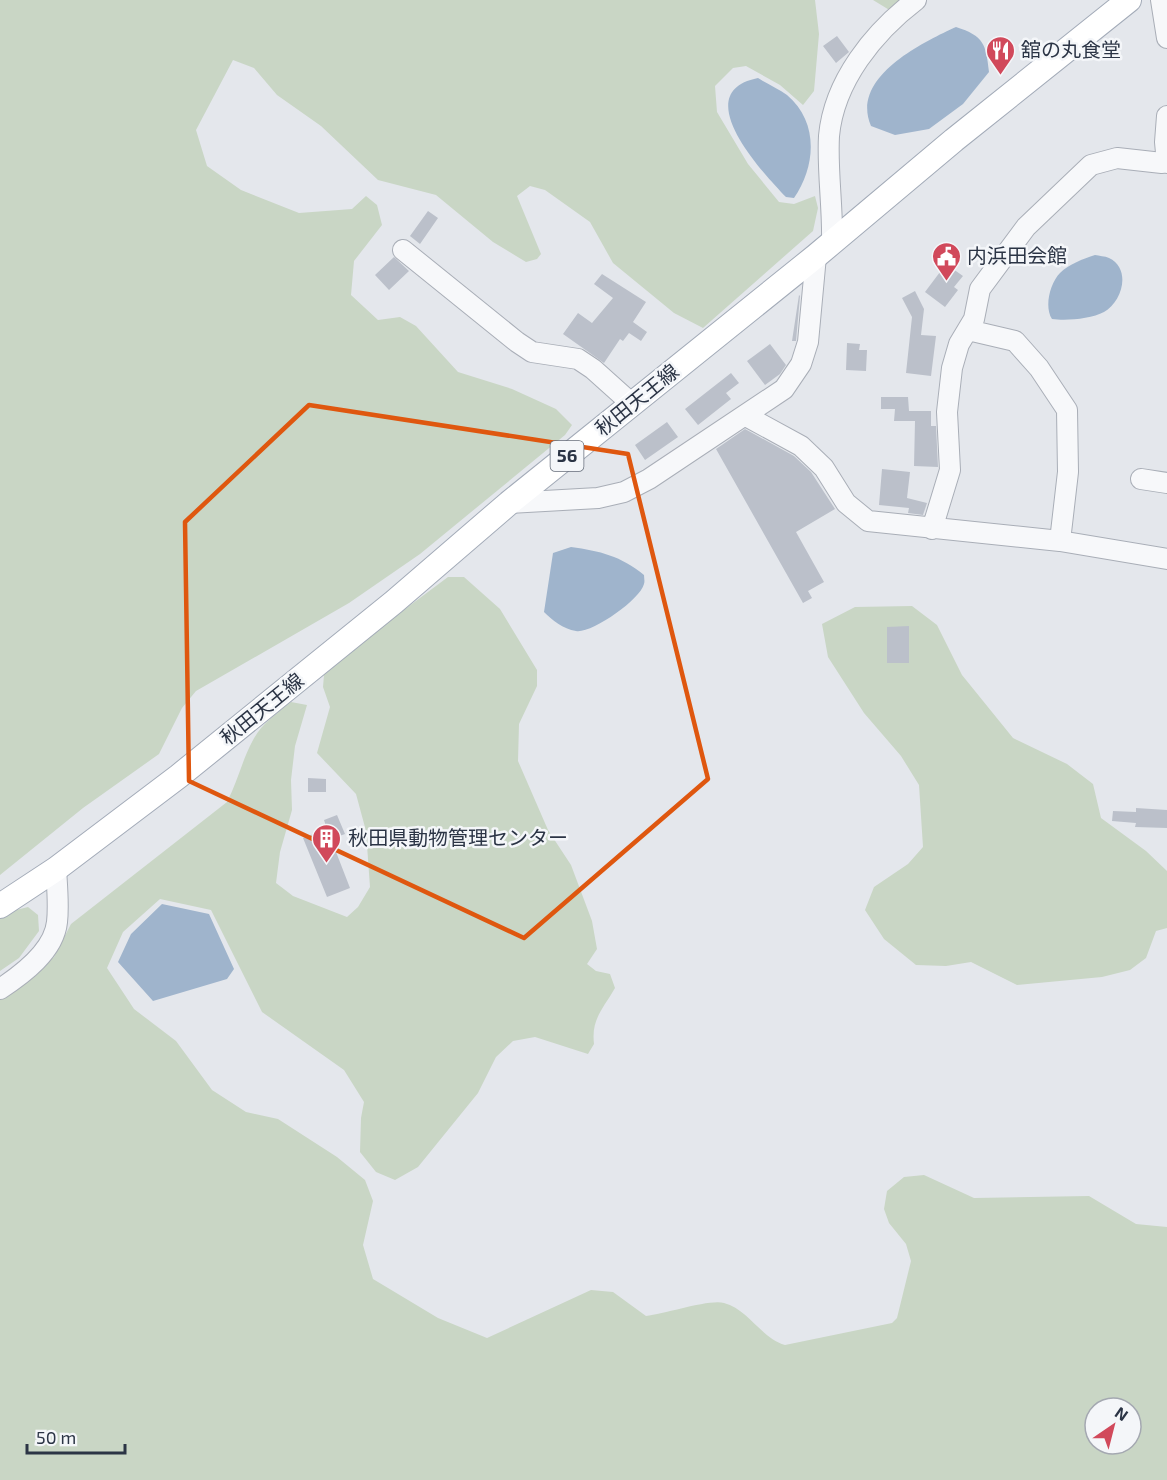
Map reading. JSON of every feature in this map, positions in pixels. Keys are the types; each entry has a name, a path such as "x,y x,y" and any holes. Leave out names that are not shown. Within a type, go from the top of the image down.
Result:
{"main road":[{"name":"秋田天王線","path":"0,906 56,869 179,776 368,624 509,503 1129,0"}],"street":[{"path":"509,503 598,498 624,492 649,479 784,389 801,364 808,342 824,249 830,136 840,92 864,52 897,15 916,0"},
{"path":"1161,0 1167,38"},
{"path":"932,530 950,470 948,389 952,368 959,344 974,320 980,289 1034,219 1078,180 1091,165 1117,158 1166,162 1167,116"},
{"path":"403,250 517,342 532,352 578,359 593,369 632,404"},
{"path":"968,330 1015,341 1039,368 1067,410 1068,472 1060,540"},
{"path":"746,416 801,446 824,468 846,503 868,521 932,530 1060,540 1167,559"},
{"path":"1141,479 1167,483"},
{"path":"0,989 33,964 51,942 57,923 56,869"}],"highlighted area":[{"path":"309,405 628,454 708,779 524,938 189,781 185,522"}],"green space":[{"path":"0,0 815,0 819,34 814,91 803,105 780,85 746,66 733,68 715,86 717,112 748,164 779,202 794,204 815,196 818,208 813,231 703,328 674,313 613,263 590,222 545,190 530,186 517,196 541,254 537,259 526,262 493,242 436,195 378,180 321,126 277,95 254,68 233,60 196,130 207,166 241,190 299,213 352,209 366,196 377,205 382,225 354,261 351,295 378,320 400,317 416,326 458,372 512,389 556,409 572,425 565,435 420,554 349,603 196,691 182,708 159,754 83,808 0,875"},
{"path":"873,0 905,0 891,11"},
{"path":"448,577 464,577 500,609 537,670 537,686 519,724 518,761 548,830 571,865 592,921 597,949 587,964 596,971 610,974 615,988 596,1021 594,1044 588,1054 535,1037 513,1041 496,1057 478,1093 418,1167 395,1180 376,1172 360,1152 364,1102 344,1070 262,1012 211,910 160,899 123,932 107,968 134,1009 176,1041 212,1090 246,1112 278,1119 337,1157 365,1180 373,1201 363,1245 373,1279 438,1318 487,1338 591,1290 613,1292 646,1316 708,1303 724,1303 740,1311 768,1336 785,1345 892,1323 897,1318 911,1261 906,1244 889,1223 884,1209 887,1191 904,1177 924,1175 974,1198 1089,1196 1136,1224 1167,1227 1167,1480 0,1480 0,995 54,957 71,924 227,802 255,736 269,720 291,702 307,705 295,746 291,780 292,810 280,852 276,883 293,896 347,917 358,907 370,887 366,831 356,794 317,753 330,707 323,687 324,675 373,633"},
{"path":"912,606 937,625 962,675 1013,738 1067,764 1093,784 1101,818 1146,851 1167,871 1167,928 1156,931 1146,958 1130,970 1102,977 1017,985 971,962 946,966 916,965 884,939 865,910 874,887 908,864 923,847 919,785 901,756 864,713 828,657 822,624 855,607"},
{"path":"28,907 38,915 39,931 19,958 0,971 0,917"}],"water":[{"path":"956,27 973,34 982,42 987,54 989,72 963,104 929,129 895,135 871,126 867,109 870,93 879,78 892,64 908,53"},
{"path":"758,78 787,95 805,118 809,131 811,145 807,172 794,198 786,197 762,170 736,133 729,115 729,99 738,86"},
{"path":"1095,255 1109,258 1120,270 1122,285 1116,301 1104,312 1086,318 1052,319 1048,302 1056,277 1072,264"},
{"path":"571,547 610,555 644,575 641,591 625,607 603,622 576,631 554,621 544,612 553,553"},
{"path":"162,904 209,914 234,969 227,979 153,1001 118,962 131,934"}],"building":[{"path":"837,36 849,52 836,63 823,46"},
{"path":"428,211 438,218 420,244 410,236"},
{"path":"394,257 409,271 389,290 375,275"},
{"name":"内浜田会館","path":"946,264 963,276 954,287 958,290 945,307 925,292"},
{"path":"602,274 646,302 633,322 647,332 641,341 629,333 623,341 620,339 604,363 563,334 578,313 592,323 613,298 594,284"},
{"path":"915,291 924,309 921,335 936,336 931,376 906,373 912,317 902,298"},
{"path":"799,295 796,341 792,341"},
{"path":"847,343 860,344 859,350 867,350 866,371 846,370"},
{"path":"770,344 786,365 780,374 765,385 747,361"},
{"path":"731,373 739,383 726,393 731,399 698,425 685,409"},
{"path":"881,397 908,397 909,411 931,411 931,426 936,426 938,467 914,466 915,421 894,421 895,409 881,409"},
{"path":"667,422 678,437 645,460 635,445"},
{"path":"745,429 794,456 811,472 835,509 796,532 824,582 808,591 812,598 803,603 716,449"},
{"path":"882,469 910,472 907,498 927,503 923,515 908,513 909,508 879,505"},
{"path":"909,626 909,663 887,663 887,627"},
{"path":"308,778 326,779 326,792 308,792"},
{"path":"1136,808 1167,810 1167,828 1135,827 1136,823 1112,821 1113,811 1136,812"},
{"name":"秋田県動物管理センター","path":"337,815 345,834 331,839 350,888 327,897 303,838 327,829 324,820"}],"place":[{"name":"舘の丸食堂","path":"1000,76"},
{"name":"内浜田会館","path":"946,282"},
{"name":"秋田県動物管理センター","path":"327,864"}]}
